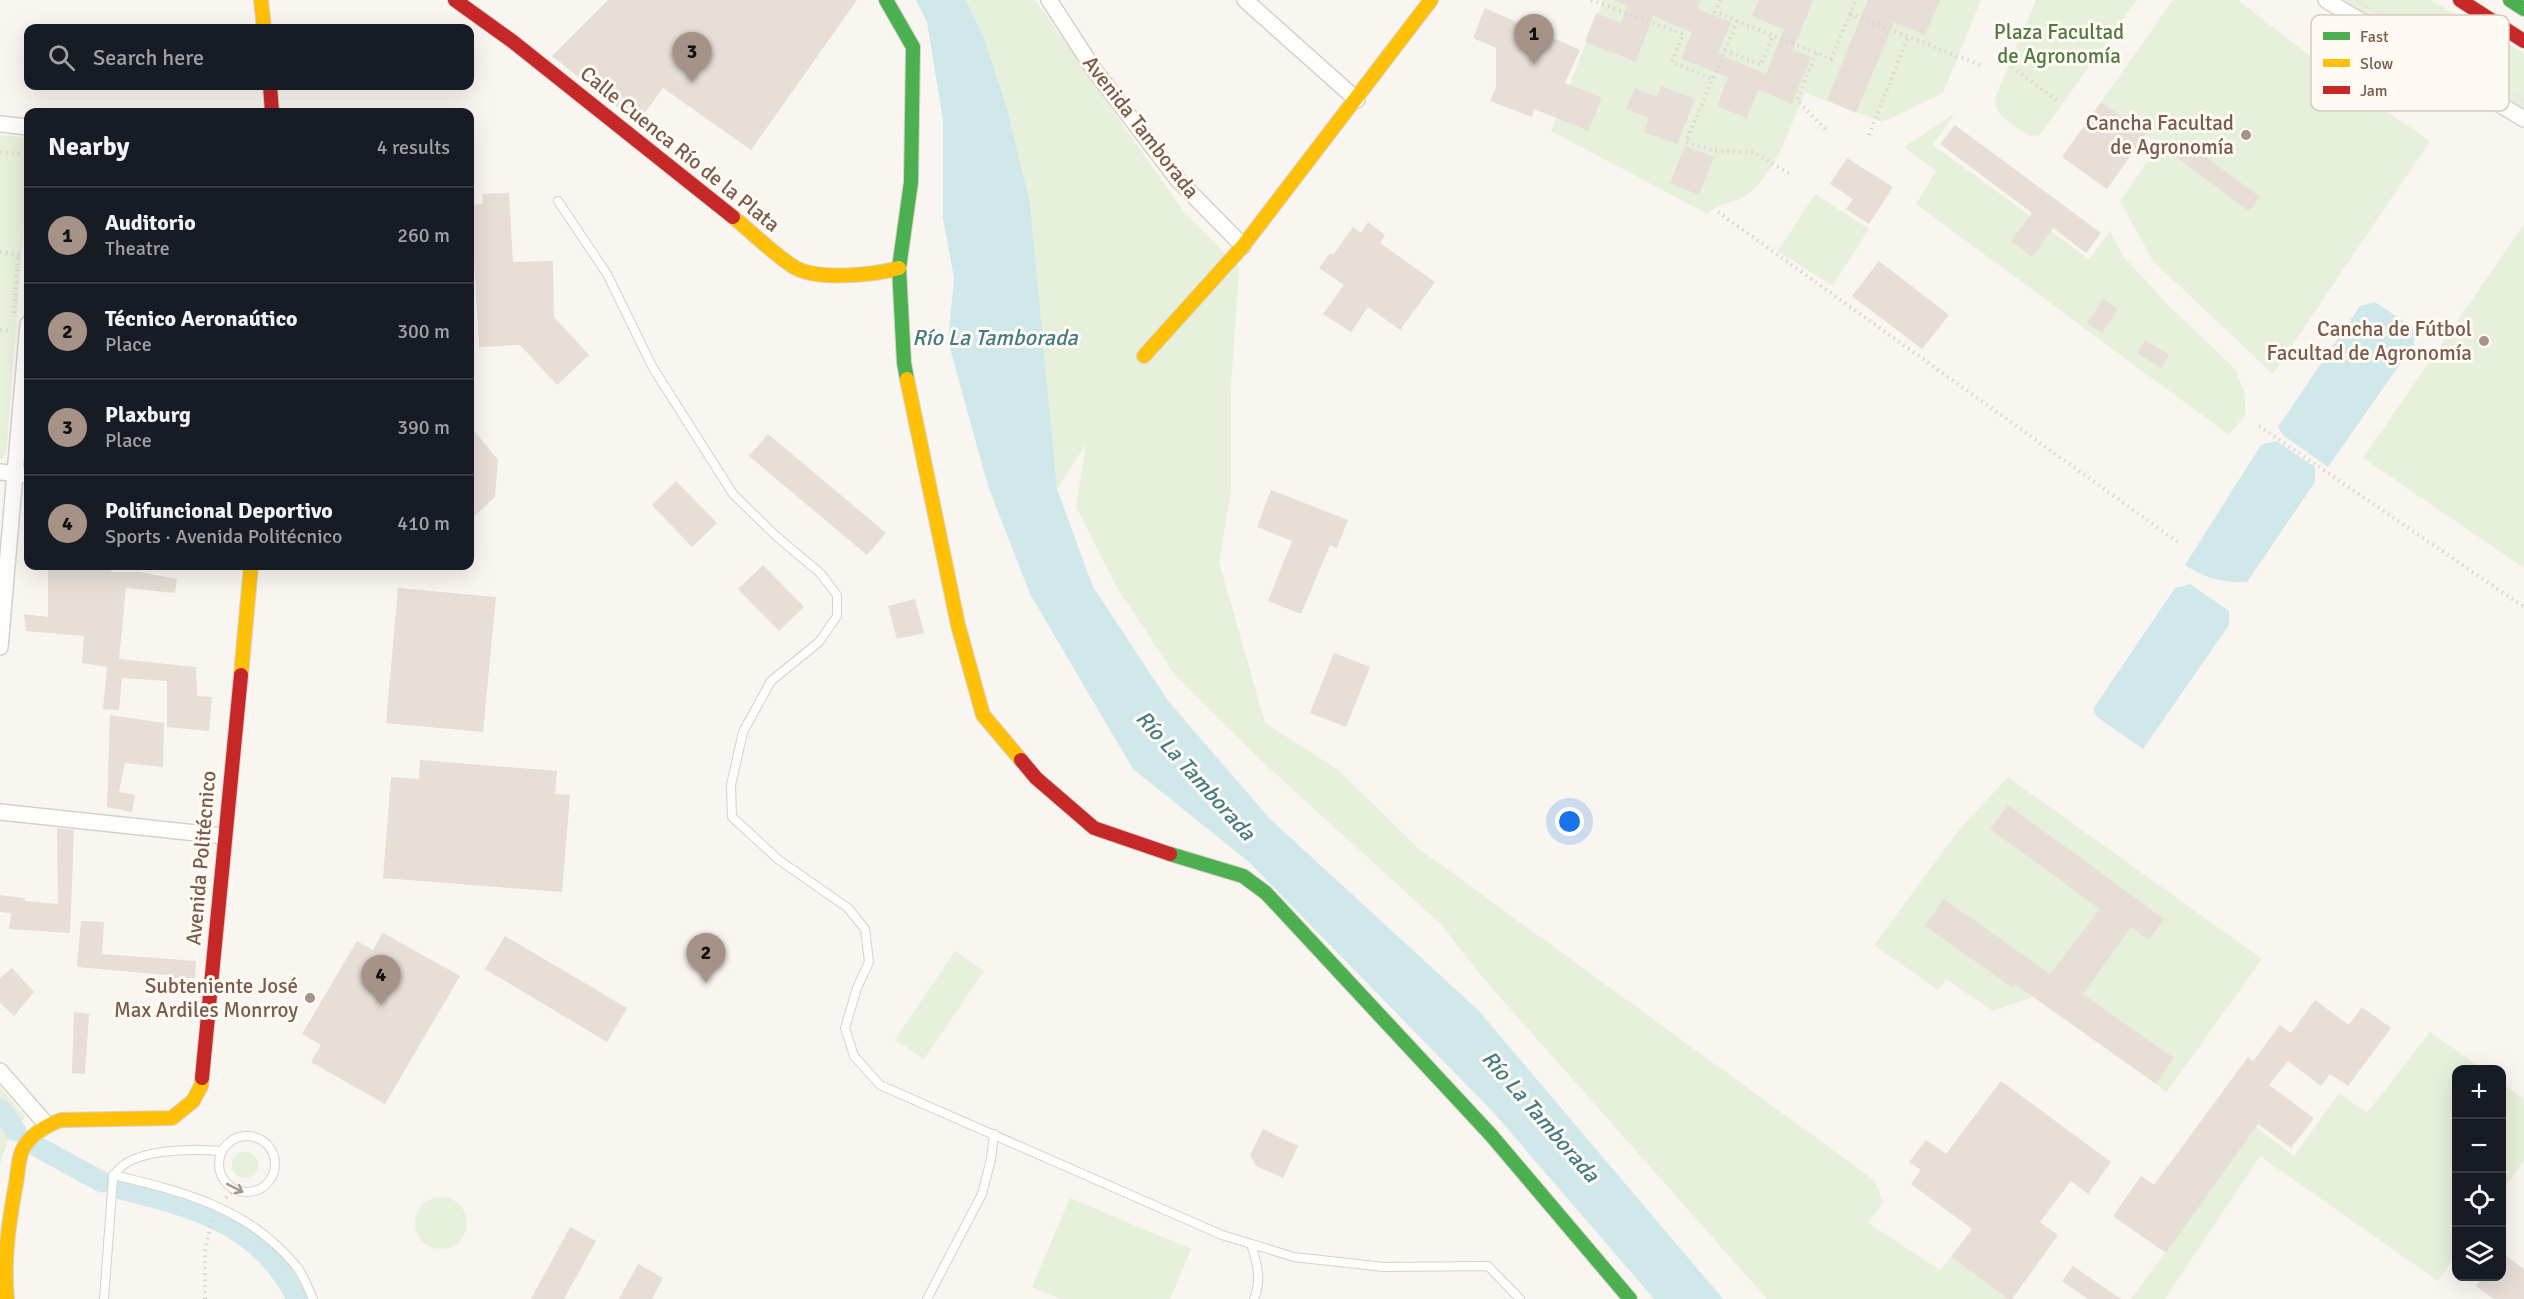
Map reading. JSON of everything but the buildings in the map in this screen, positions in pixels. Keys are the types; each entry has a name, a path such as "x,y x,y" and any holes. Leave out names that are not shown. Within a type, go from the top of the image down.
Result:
{"main road":[{"path":"261,0 264,24"},
{"name":"Calle Cuenca Río de la Plata","path":"455,0 512,41 795,268 834,277 860,277 899,268"},
{"path":"886,0 913,47 911,182 899,268 904,363 958,625 983,715 1036,778 1094,828 1195,863 1243,876 1266,893 1491,1135 1630,1299"},
{"path":"1144,356 1243,246 1357,100 1431,0"},
{"path":"2460,0 2483,15"},
{"path":"2510,0 2524,9"},
{"path":"2509,31 2524,41"},
{"path":"270,90 272,108"},
{"name":"Avenida Politécnico","path":"42,1127 61,1120 172,1118 183,1113 194,1101 201,1086 251,570"},
{"path":"7,1299 4,1279 6,1257 21,1154 42,1127"}],"street":[{"name":"Avenida Tamborada","path":"1049,0 1095,71 1178,180 1243,246"},
{"path":"1245,0 1357,100"},
{"path":"2326,0 2351,15"},
{"path":"2509,110 2524,119"},
{"path":"0,124 24,127"},
{"path":"0,647 14,473 22,328"},
{"path":"0,812 224,836"},
{"path":"0,1071 42,1127"}],"lane":[{"path":"558,201 607,274 653,368 733,494 776,536 820,573 837,595 837,616 819,642 771,681 743,732 731,786 732,817 779,860 848,908 865,929 869,962 857,988 845,1028 854,1056 880,1085 994,1134 1132,1198 1222,1235 1294,1257 1384,1267 1488,1266 1520,1299"},
{"path":"927,1299 982,1194 992,1159 994,1134"},
{"path":"104,1299 111,1191 113,1176 120,1166 155,1152 222,1150 239,1137 260,1139 273,1152 276,1167 273,1176 261,1190 243,1193 234,1190 221,1177 219,1159 222,1150"},
{"path":"113,1176 181,1191 219,1206 239,1218 273,1242 298,1267 313,1299"},
{"path":"1251,1244 1258,1268 1258,1289 1254,1299"}],"path":[{"path":"1591,0 1683,34 1672,62 1713,79"},
{"path":"1719,0 1715,12 1832,59 1856,0"},
{"path":"1850,14 1983,66"},
{"path":"1737,21 1686,142 1715,151 1753,152 1790,174"},
{"path":"1725,50 1761,65 1773,35"},
{"path":"1869,135 1908,36"},
{"path":"1816,53 1797,100 1828,132"},
{"path":"2012,67 2060,102"},
{"path":"0,152 24,154"},
{"path":"1718,212 2178,542"},
{"path":"0,252 22,255"},
{"path":"0,330 22,328"},
{"path":"2259,426 2524,608"},
{"path":"204,1299 205,1251 212,1221"}],"green space":[{"path":"966,0 1035,0 1185,213 1239,268 1231,386 1231,491 1219,562 1265,723 1337,769 1418,848 1874,1180 1883,1202 1868,1223 1940,1270 1951,1257 2008,1299 1767,1299 1477,971 1441,924 1267,766 1174,674 1116,586 1076,507 1086,444 1057,489 1030,202 1007,108 984,38"},
{"path":"1603,0 1981,0 1943,93 1883,122 1805,93 1781,149 1766,175 1745,196 1721,205 1708,214 1551,131"},
{"name":"Plaza Facultad de Agronomía","path":"2036,0 2137,0 2040,135 2030,136 2002,116 1995,105 1995,98"},
{"path":"2173,0 2238,0 2311,57 2311,111 2386,111 2430,141 2273,374 2153,261 2120,201 2159,145 2101,102"},
{"path":"2336,0 2430,0 2457,15 2361,15"},
{"path":"2509,45 2524,53 2524,113 2509,104"},
{"path":"1955,113 1933,145 2089,259 2110,231 2123,256 2168,305 2236,370 2245,394 2245,415 2229,435 1916,204 1936,171 1904,147"},
{"path":"0,135 24,137 24,226 6,453 0,460"},
{"path":"1815,194 1869,229 1832,286 1778,251"},
{"name":"Cancha de Fútbol Facultad de Agronomía","path":"2524,224 2524,568 2363,458"},
{"path":"2008,777 2262,959 2166,1093 2156,1084 2174,1058 2052,972 2033,997 1993,1011 1946,979 1938,990 1874,945 1959,830"},
{"path":"955,951 984,971 924,1059 895,1040"},
{"path":"2430,1032 2477,1065 2452,1065 2452,1261 2438,1281 2260,1156 2165,1299 2131,1299 2256,1127 2294,1156 2339,1093 2367,1113"},
{"path":"2506,1086 2524,1099 2524,1160 2506,1185"},
{"path":"0,1087 25,1117 7,1143 0,1164"},
{"path":"245,1152 254,1156 258,1165 254,1174 245,1178 236,1174 232,1165 236,1156"},
{"path":"441,1197 451,1199 459,1205 465,1213 467,1223 465,1233 459,1241 451,1247 441,1249 431,1247 423,1241 417,1233 415,1223 417,1213 423,1205 431,1199"},
{"path":"1070,1198 1191,1249 1170,1299 1061,1299 1032,1287"}],"water":[{"name":"Río La Tamborada","path":"916,0 966,0 984,38 1007,108 1030,202 1057,489 1093,587 1169,702 1270,819 1478,1010 1723,1299 1654,1299 1494,1113 1249,862 1133,769 1030,594 988,486 948,341 954,278 943,219 943,120 927,22"},
{"path":"2375,302 2415,329 2414,344 2328,467 2283,435 2278,427 2360,306"},
{"path":"2276,441 2315,467 2315,482 2247,582 2214,579 2185,565 2261,445"},
{"path":"2190,584 2229,611 2229,625 2143,749 2097,717 2093,709 2175,588"}],"waterway":[{"path":"0,1109 16,1131"},
{"path":"38,1147 102,1182"},
{"path":"121,1189 200,1212 245,1236 265,1253 282,1274 297,1299"}],"tram line":[{"path":"2355,0 2380,15"},
{"path":"2509,91 2524,100"}],"traffic: fast":[{"path":"886,0 913,47 911,182 899,268 904,363 907,379"},
{"path":"2510,0 2524,9"},
{"path":"1170,854 1243,876 1266,893 1491,1135 1630,1299"}],"traffic: slow":[{"path":"261,0 264,24"},
{"path":"1144,356 1243,246 1431,0"},
{"path":"733,217 778,256 804,271 846,275 875,273 899,268"},
{"path":"907,379 958,625 983,715 1021,760"},
{"path":"241,675 251,570"},
{"path":"7,1299 6,1255 9,1227 20,1158 29,1140 43,1128 61,1120 172,1118 193,1101 201,1086 202,1078"}],"traffic: jam":[{"path":"455,0 512,41 733,217"},
{"path":"2460,0 2483,15"},
{"path":"2509,31 2524,41"},
{"path":"270,90 272,108"},
{"path":"202,1078 241,675"},
{"path":"1021,760 1036,778 1094,828 1170,854"}],"place":[{"name":"Auditorio","path":"1534,64"},
{"name":"Plaxburg","path":"692,82"},
{"name":"Cancha Facultad de Agronomía","path":"2246,135"},
{"name":"Cancha de Fútbol Facultad de Agronomía","path":"2484,341"},
{"name":"Técnico Aeronaútico","path":"706,983"},
{"name":"Subteniente José Max Ardiles Monrroy","path":"310,998"},
{"name":"Polifuncional Deportivo","path":"381,1005"}]}
